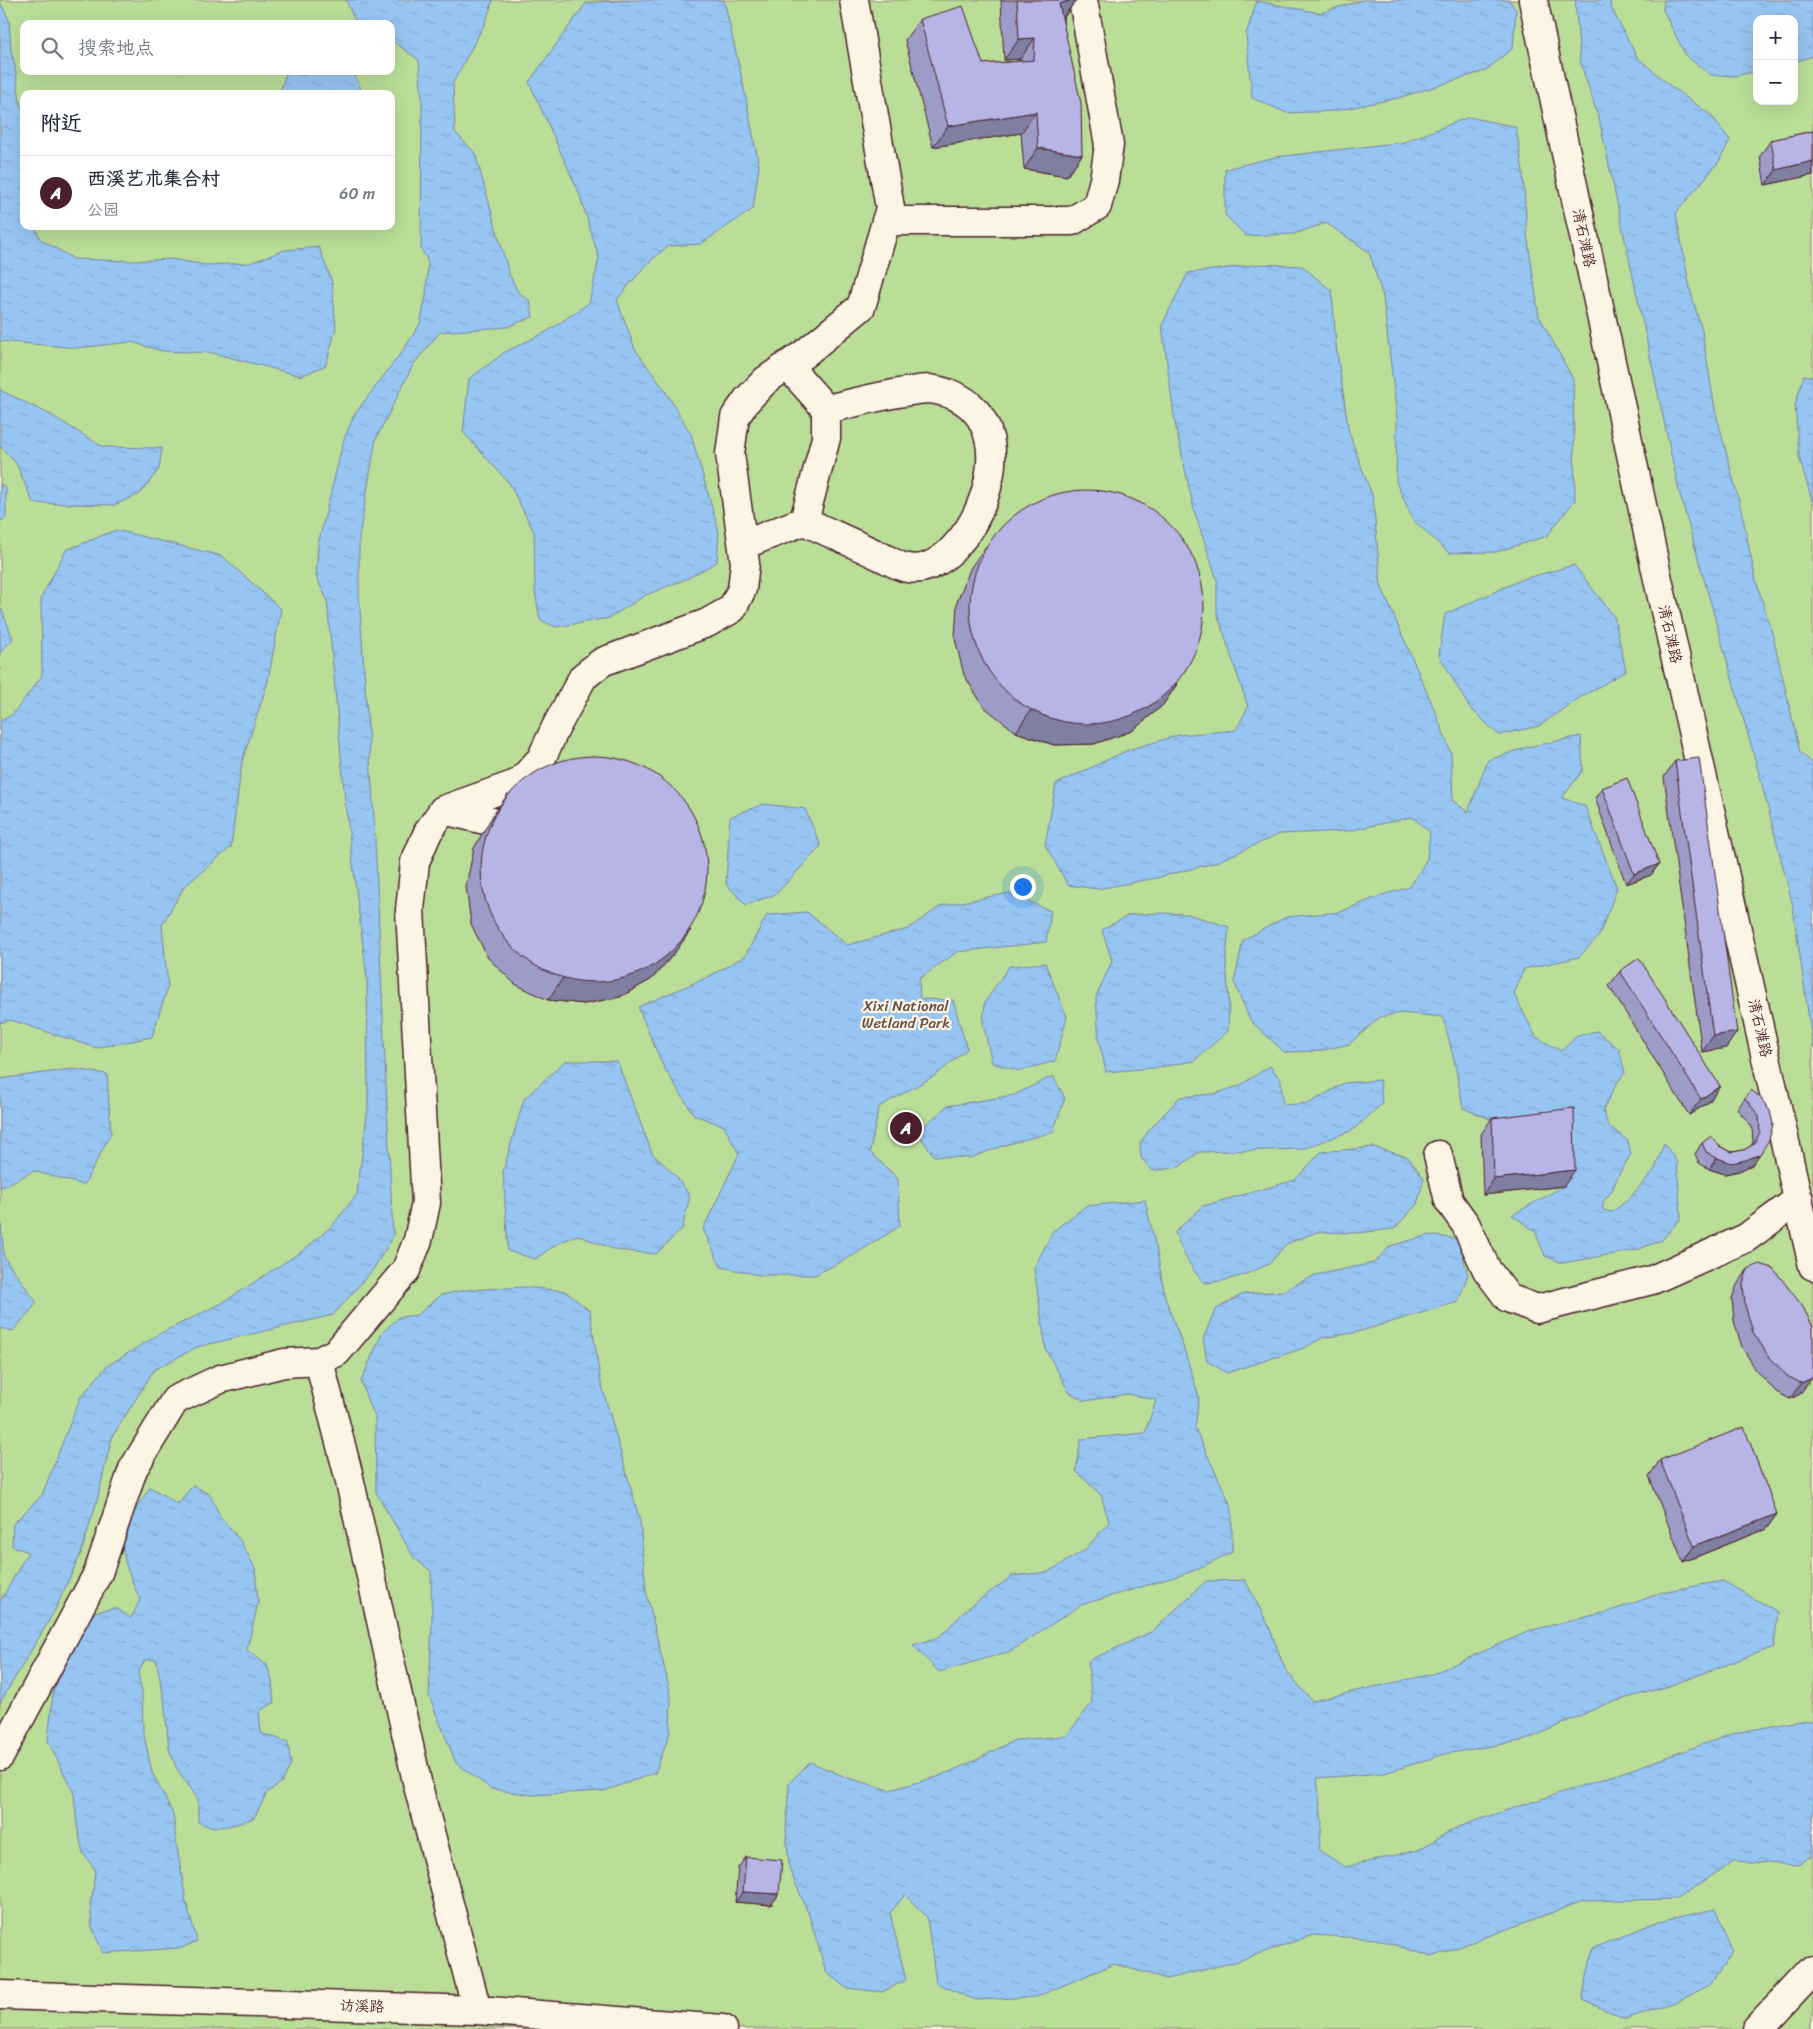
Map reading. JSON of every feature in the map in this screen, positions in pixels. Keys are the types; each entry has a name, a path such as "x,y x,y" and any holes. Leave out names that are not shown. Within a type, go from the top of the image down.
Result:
{"street":[{"path":"0,1756 98,1573 133,1469 175,1400 220,1379 284,1363 318,1361 336,1352 406,1270 418,1240 426,1203 410,910 416,862 428,832 443,810 520,783 542,759 556,727 583,677 602,662 707,623 732,609 742,589 746,563 730,454 735,417 747,400 766,380 861,308 890,208 854,0"},
{"path":"886,222 1072,221 1097,206 1104,180 1109,145 1083,0"},
{"name":"清石滩路","path":"1533,0 1661,593 1813,1266"},
{"path":"787,365 826,409 826,438 804,521"},
{"path":"743,545 804,521 908,568 928,567 949,553 973,524 988,488 992,451 982,417 958,396 929,389 894,393 826,409"},
{"path":"443,810 497,823 532,861"},
{"path":"1438,1155 1449,1201 1466,1225 1487,1270 1508,1298 1537,1309 1652,1280 1746,1238 1799,1199"},
{"path":"318,1361 348,1473 418,1786 477,2010"},
{"path":"1758,2029 1813,1970"},
{"name":"访溪路","path":"0,1995 477,2010 723,2029"}],"green space":[{"name":"Xixi National Wetland Park","path":"0,0 1813,0 1813,2029 0,2029"}],"water":[{"path":"346,0 493,0 485,23 453,83 455,132 475,153 509,274 518,292 530,301 533,317 507,327 440,332 413,365 376,439 359,537 359,595 374,817 393,1237 372,1271 333,1315 197,1347 154,1370 112,1437 97,1501 81,1553 54,1612 0,1703 0,1602 28,1552 12,1546 13,1524 42,1495 80,1398 107,1366 161,1333 222,1303 304,1250 333,1225 357,1194 368,1106 367,979 345,800 327,600 316,576 318,544 344,439 354,415 404,349 420,324 426,296 428,262 421,248 422,100 419,60 395,43 395,20 354,19"},
{"path":"631,0 724,0 759,166 753,209 701,244 668,246 644,267 617,300 635,349 664,389 691,434 719,532 717,562 688,578 646,595 609,618 556,627 540,620 535,591 534,532 509,483 463,432 469,379 505,352 548,331 589,303 599,258 579,193 529,82 586,3"},
{"path":"1363,0 1509,0 1516,10 1513,48 1485,71 1398,98 1334,111 1287,113 1252,98 1246,34 1257,1 1320,13"},
{"path":"1575,0 1610,0 1611,7 1637,57 1673,88 1711,115 1730,140 1718,163 1676,213 1690,289 1702,331 1715,409 1742,513 1755,577 1773,636 1800,752 1813,764 1813,1047 1792,902 1760,777 1679,491 1599,119 1580,61"},
{"path":"1664,0 1813,0 1813,56 1798,61 1798,15 1753,15 1753,72 1735,76 1711,75 1686,56 1663,10"},
{"path":"0,2 9,20 11,50 20,100 20,230 37,230 40,239 74,259 132,261 171,259 206,265 250,263 285,250 319,247 332,282 336,328 326,365 301,376 213,353 162,351 131,342 77,348 0,341"},
{"path":"286,75 355,75 361,90 280,90"},
{"path":"1469,117 1516,127 1523,172 1527,234 1539,316 1573,379 1575,500 1547,536 1496,552 1449,553 1413,520 1396,482 1397,418 1383,297 1369,252 1326,223 1294,234 1246,236 1225,215 1225,169 1276,157 1404,142"},
{"path":"1261,264 1302,266 1332,291 1336,345 1349,433 1373,498 1381,586 1451,753 1453,801 1468,812 1488,760 1528,747 1581,736 1583,770 1562,798 1585,806 1617,888 1599,936 1579,957 1524,969 1514,994 1536,1037 1561,1051 1577,1036 1597,1031 1619,1049 1625,1073 1617,1083 1603,1110 1608,1125 1628,1141 1631,1154 1618,1176 1612,1191 1603,1202 1603,1210 1612,1212 1629,1199 1655,1169 1664,1143 1677,1162 1681,1218 1662,1240 1637,1250 1563,1263 1545,1256 1535,1231 1512,1215 1564,1186 1490,1119 1463,1108 1455,1064 1443,1017 1401,1013 1380,1017 1349,1044 1320,1051 1284,1052 1250,1020 1234,982 1243,940 1286,917 1340,912 1382,895 1410,887 1427,859 1430,832 1412,817 1348,831 1280,834 1214,863 1156,878 1098,889 1068,885 1045,845 1056,784 1128,750 1179,735 1236,730 1248,707 1217,613 1217,580 1194,510 1175,423 1162,325 1188,273"},
{"path":"1804,375 1813,377 1813,504 1799,457 1795,405"},
{"path":"0,390 51,415 103,447 162,448 159,469 140,494 114,505 33,503 16,463 0,446"},
{"path":"0,484 6,488 6,518 0,521"},
{"path":"116,530 222,556 281,609 268,681 242,762 231,847 184,887 162,925 168,986 152,1037 96,1048 11,1020 0,1023 0,721 12,715 42,676 41,598 66,550"},
{"path":"1574,565 1614,616 1626,671 1576,700 1539,726 1499,735 1469,707 1439,655 1445,614 1523,579"},
{"path":"0,609 13,639 0,653"},
{"path":"763,804 805,809 821,846 776,894 746,905 726,884 730,817"},
{"path":"1009,893 1051,911 1046,942 957,952 919,979 920,999 953,1000 967,1049 936,1075 879,1107 870,1152 898,1179 900,1226 854,1255 815,1275 759,1275 721,1267 703,1229 739,1154 724,1126 694,1115 663,1066 638,1007 708,977 745,956 767,915 807,912 847,945 908,929 941,906"},
{"path":"1188,914 1229,927 1226,960 1229,1003 1228,1031 1194,1061 1153,1068 1106,1072 1099,1041 1096,997 1112,961 1102,930 1129,915"},
{"path":"1045,963 1067,1017 1055,1061 1020,1071 992,1063 983,1023 985,1002 1009,966"},
{"path":"565,1061 617,1061 652,1153 676,1176 690,1196 682,1229 656,1254 616,1250 577,1235 557,1244 535,1259 508,1251 503,1171 524,1099"},
{"path":"1270,1066 1281,1080 1283,1105 1310,1103 1344,1083 1380,1080 1382,1104 1353,1130 1303,1149 1199,1152 1179,1167 1153,1171 1141,1158 1140,1143 1150,1129 1180,1097 1214,1094 1239,1086"},
{"path":"72,1069 107,1074 111,1133 84,1185 34,1171 0,1188 0,1079"},
{"path":"1053,1076 1065,1098 1053,1132 1005,1145 970,1158 934,1156 917,1132 947,1106 1014,1095"},
{"path":"1374,1147 1408,1157 1424,1179 1417,1204 1394,1229 1356,1233 1317,1232 1286,1244 1269,1264 1244,1275 1222,1281 1204,1283 1199,1277 1184,1253 1175,1232 1203,1206 1295,1180 1321,1152"},
{"path":"1145,1200 1165,1297 1199,1397 1195,1428 1232,1508 1232,1552 1191,1572 1081,1605 1011,1651 939,1672 913,1645 939,1637 967,1609 1012,1576 1048,1572 1085,1550 1109,1522 1101,1495 1076,1471 1081,1439 1145,1433 1156,1400 1128,1394 1085,1401 1069,1392 1046,1350 1034,1268 1053,1231 1086,1206"},
{"path":"0,1212 4,1257 37,1303 13,1331 0,1328"},
{"path":"1429,1235 1458,1239 1468,1275 1458,1302 1354,1333 1322,1338 1304,1348 1227,1373 1207,1361 1203,1339 1215,1310 1243,1294 1283,1291 1315,1275 1374,1263 1390,1246"},
{"path":"525,1287 565,1291 590,1311 600,1379 640,1521 646,1591 671,1696 670,1733 655,1773 604,1791 532,1795 491,1789 456,1763 429,1696 432,1619 431,1571 414,1558 376,1492 375,1416 361,1381 382,1333 399,1317 417,1315 441,1295 465,1290"},
{"path":"193,1485 210,1495 220,1516 240,1540 255,1568 258,1603 247,1650 267,1665 272,1681 274,1703 259,1711 261,1733 288,1742 291,1764 283,1781 267,1793 254,1818 233,1825 219,1827 212,1827 198,1822 198,1799 177,1769 169,1749 164,1698 156,1660 145,1660 138,1673 142,1692 143,1731 152,1772 173,1814 186,1901 197,1941 182,1948 103,1953 92,1927 90,1904 95,1870 83,1853 77,1826 74,1794 48,1741 53,1692 78,1635 95,1612 115,1608 131,1618 140,1600 125,1562 122,1542 123,1532 127,1523 150,1487 178,1504"},
{"path":"1245,1580 1268,1624 1285,1669 1312,1701 1432,1674 1532,1630 1611,1611 1667,1591 1723,1581 1778,1612 1774,1647 1669,1686 1606,1704 1526,1740 1445,1754 1385,1773 1317,1778 1322,1822 1319,1850 1345,1867 1418,1850 1454,1829 1480,1819 1735,1733 1798,1721 1813,1722 1813,1855 1798,1865 1734,1861 1677,1899 1583,1901 1432,1957 1376,1939 1313,1935 1235,1962 1167,1979 1114,1964 1036,1997 975,2000 936,1983 927,1917 905,1895 890,1913 906,1980 882,1992 846,1988 826,1972 809,1915 789,1868 786,1830 789,1783 810,1762 848,1778 890,1790 937,1777 1015,1740 1066,1736 1092,1703 1088,1661 1153,1631 1206,1581"},
{"path":"1715,1909 1733,1952 1710,1985 1678,2001 1626,2019 1582,2000 1593,1948 1659,1921"}],"building":[{"path":"1017,0 1072,0 1059,4 1081,103 1082,155 1038,148 1036,112 948,126 920,19 963,6 983,64 1034,60 1035,38 1019,39"},
{"path":"1813,131 1813,161 1776,170 1771,140"},
{"path":"1076,490 1098,490 1132,499 1152,509 1170,524 1185,542 1195,562 1202,584 1204,607 1202,630 1195,652 1185,672 1170,690 1152,705 1121,719 1098,724 1076,724 1053,719 1022,705 996,681 989,672 975,641 970,618 970,596 975,573 989,542 1013,516 1022,509 1053,495"},
{"path":"583,756 605,756 627,761 647,769 674,789 694,816 705,847 707,869 705,891 694,922 674,949 647,969 627,977 605,982 583,982 561,977 541,969 522,956 507,941 494,922 486,902 481,880 481,858 486,836 494,816 507,797 522,782 541,769 561,761"},
{"path":"1699,758 1737,1032 1713,1036 1675,761"},
{"path":"1627,778 1659,864 1634,874 1602,788"},
{"path":"1639,958 1720,1086 1701,1099 1620,971"},
{"path":"1751,1090 1760,1097 1770,1111 1773,1124 1769,1140 1760,1154 1732,1163 1706,1152 1702,1143 1711,1136 1719,1146 1732,1152 1744,1150 1754,1144 1760,1132 1759,1116 1745,1098"},
{"path":"1574,1108 1575,1170 1494,1179 1492,1118"},
{"path":"1760,1264 1773,1268 1803,1307 1813,1327 1813,1376 1801,1383 1787,1376 1767,1354 1753,1332 1745,1305 1743,1283 1748,1269"},
{"path":"1744,1427 1777,1514 1694,1546 1660,1460"},
{"path":"746,1857 782,1860 779,1894 743,1892"}],"place":[{"name":"西溪艺术集合村","path":"906,1128"}]}
